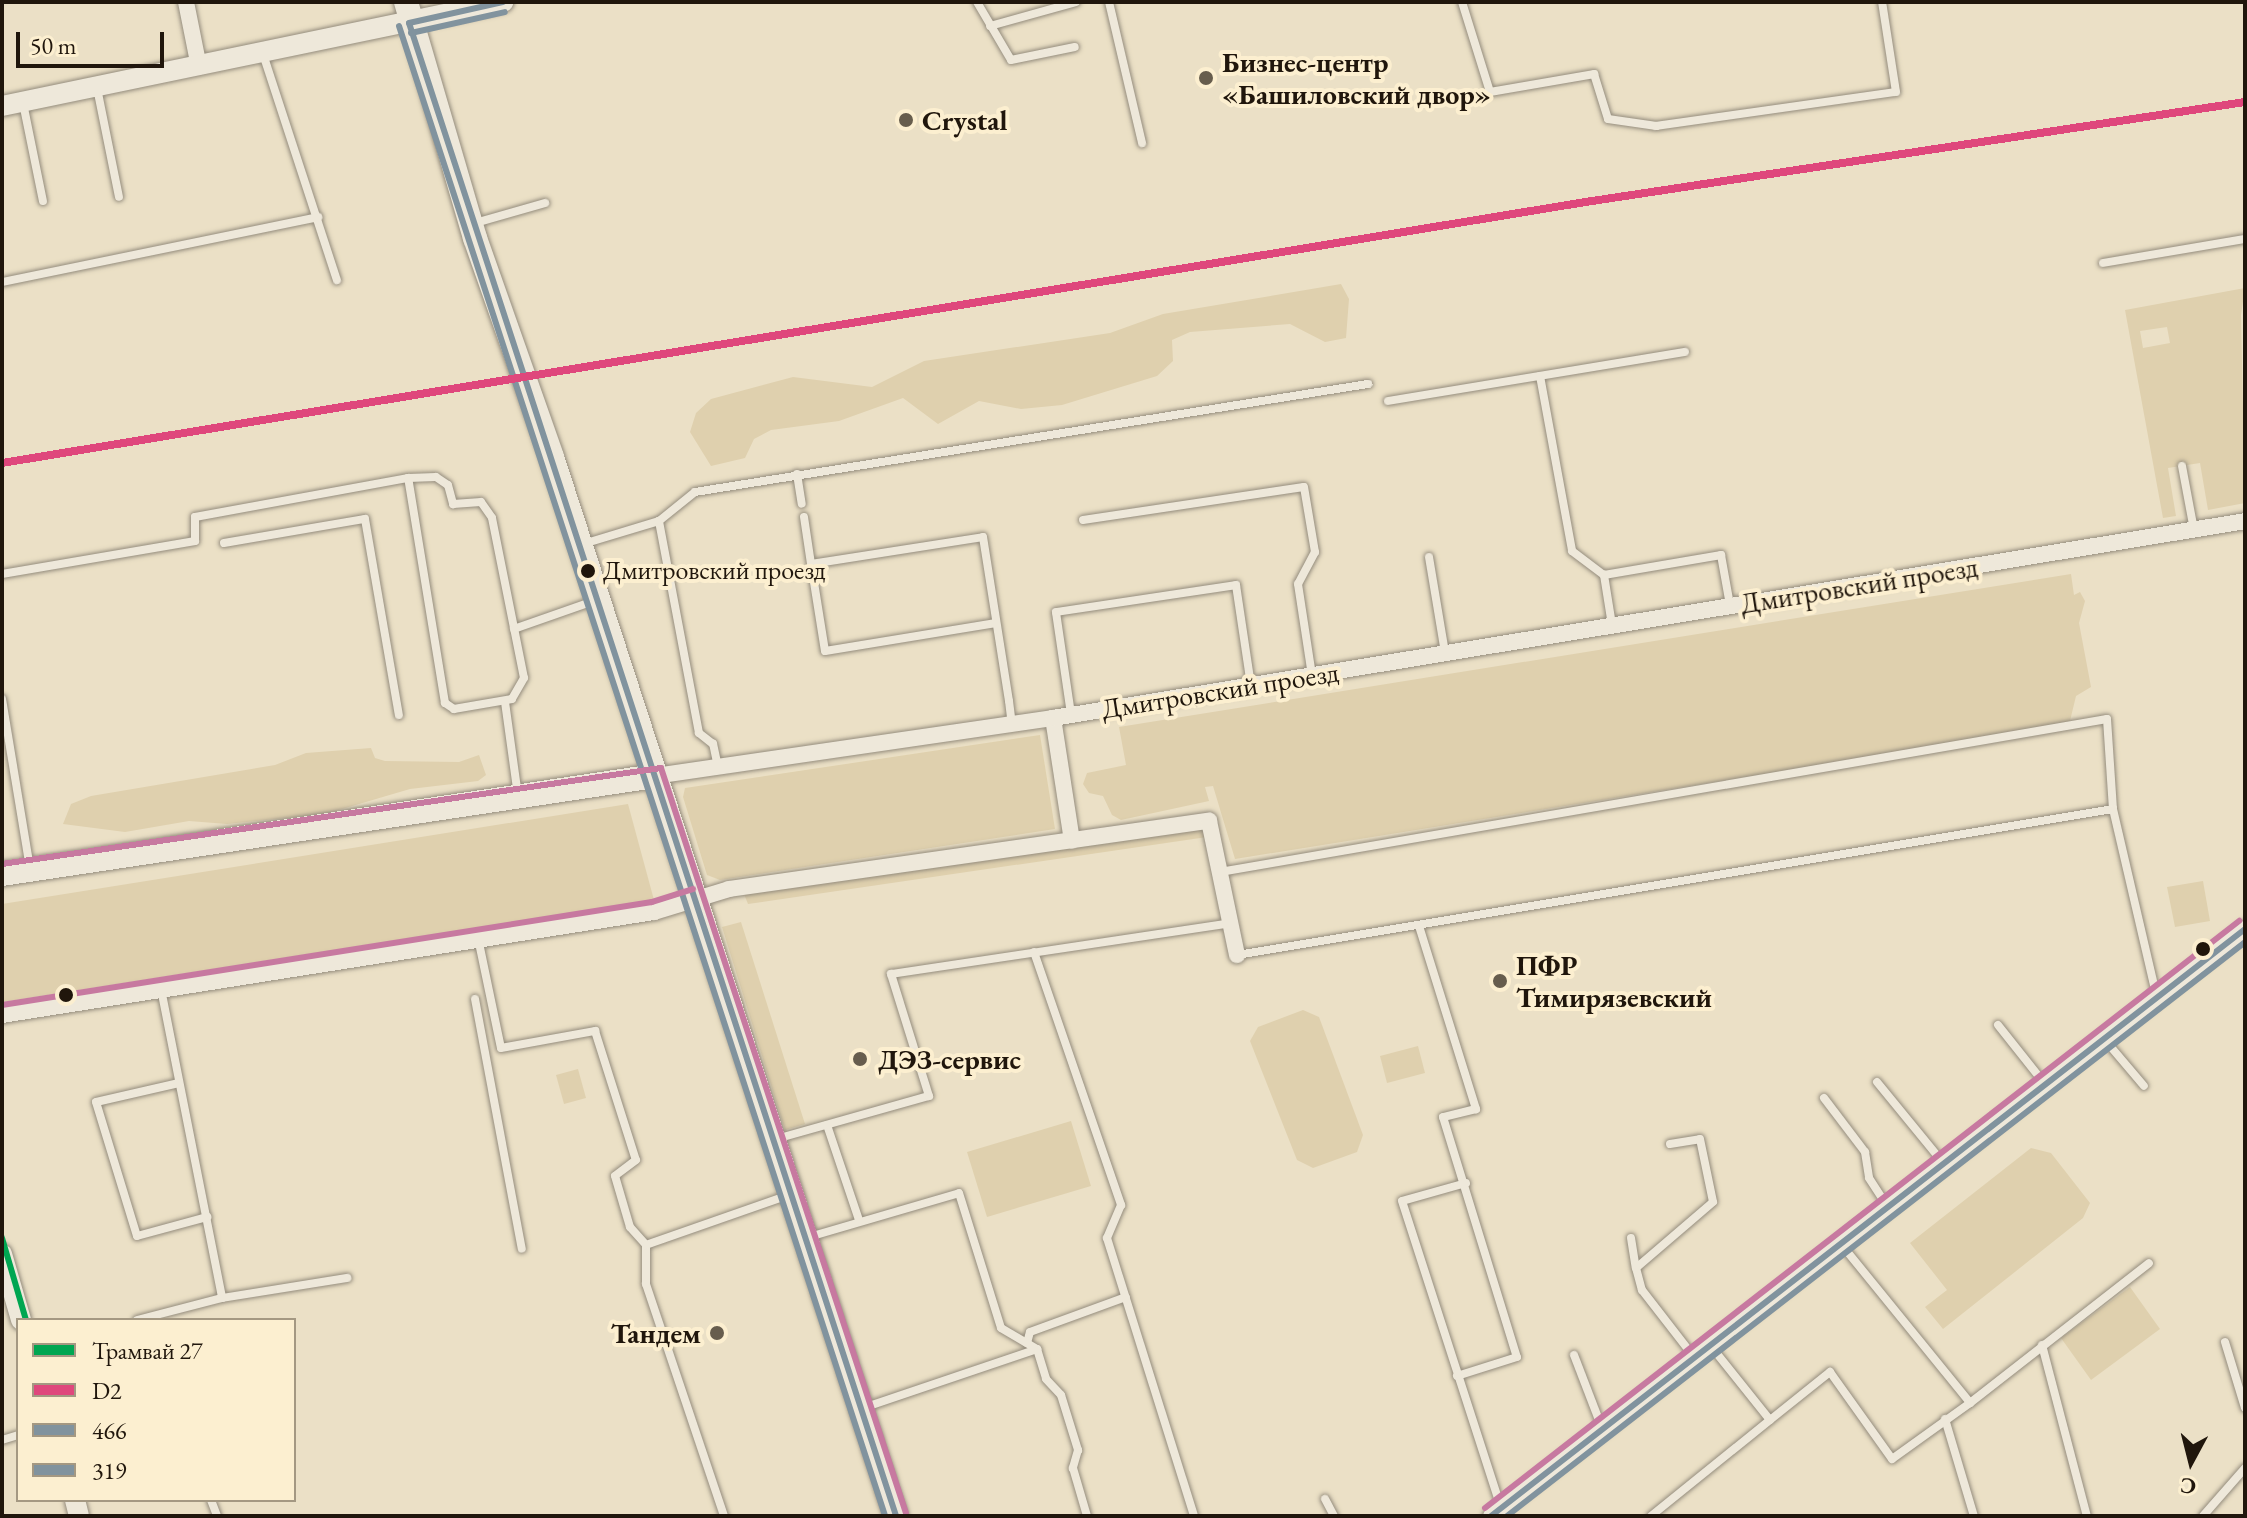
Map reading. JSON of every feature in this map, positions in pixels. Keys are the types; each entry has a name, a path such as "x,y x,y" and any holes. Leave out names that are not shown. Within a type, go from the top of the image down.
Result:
{"main road":[{"path":"408,12 471,224 580,544 896,1516"},
{"name":"Дмитровский проезд","path":"2,874 655,776"}],"street":[{"path":"186,2 199,67"},
{"path":"2,106 263,54 408,12 503,2"},
{"name":"Дмитровский проезд","path":"655,776 1053,718 2245,521"},
{"path":"1053,718 1072,841"},
{"path":"2,1015 654,912 729,889 1209,821 1237,955"},
{"path":"1496,1512 2245,929"},
{"path":"2,1254 20,1318"}],"lane":[{"path":"977,2 1011,60 1075,47"},
{"path":"990,26 1076,2"},
{"path":"1109,2 1142,143"},
{"path":"1462,2 1490,92 1594,74 1608,119 1656,126 1896,92 1882,2"},
{"path":"263,54 337,280"},
{"path":"97,87 119,197"},
{"path":"23,102 43,201"},
{"path":"471,224 545,203"},
{"path":"2,282 318,217"},
{"path":"2103,263 2245,239"},
{"path":"1388,401 1685,352"},
{"path":"1540,376 1572,551 1604,575 1612,625"},
{"path":"580,544 659,521 695,492 1368,384"},
{"path":"2182,466 2194,530"},
{"path":"797,474 802,504"},
{"path":"2,574 195,541 192,518 408,478 436,477 448,485 453,504 472,500 488,507 524,685 505,702 454,709 445,703 408,478"},
{"path":"1083,520 1304,487 1315,552 1298,584 1312,675"},
{"path":"804,517 825,651 996,623"},
{"path":"224,543 365,519 399,715"},
{"path":"659,521 699,733 713,744 718,768"},
{"path":"811,564 983,537 1012,724"},
{"path":"1604,575 1721,555 1730,605"},
{"path":"1429,557 1445,653"},
{"path":"1071,714 1056,612 1236,585 1251,685"},
{"path":"514,629 598,600"},
{"path":"2,699 30,869"},
{"path":"505,702 518,796"},
{"path":"1220,872 2107,719 2113,809 2157,998"},
{"path":"1237,955 2113,809"},
{"path":"772,1141 929,1096 891,974 1231,923"},
{"path":"1419,926 1476,1109 1443,1117 1466,1183 1517,1357 1457,1376"},
{"path":"478,938 501,1048 595,1031 636,1160 615,1176 630,1227 646,1245 646,1284 724,1516"},
{"path":"1034,952 1121,1205 1107,1238 1194,1516"},
{"path":"161,988 222,1298"},
{"path":"475,999 522,1249"},
{"path":"1998,1025 2046,1085"},
{"path":"2105,1040 2144,1086"},
{"path":"1877,1082 1944,1164"},
{"path":"179,1083 96,1102 137,1236 207,1217"},
{"path":"1824,1098 1865,1152 1869,1178 1888,1207"},
{"path":"827,1125 859,1220"},
{"path":"1636,1268 1713,1202 1700,1139 1670,1144"},
{"path":"1466,1183 1402,1201 1496,1512"},
{"path":"806,1239 859,1220 959,1193 1001,1328 1037,1349 1046,1379 1061,1395 1078,1450 1073,1468 1087,1516"},
{"path":"646,1245 790,1194"},
{"path":"1631,1238 1642,1290 1694,1357"},
{"path":"1840,1243 1970,1403"},
{"path":"1651,1516 1830,1372 1892,1459 1970,1403 2149,1263"},
{"path":"145,1318 222,1298 347,1278"},
{"path":"1027,1343 1030,1332 1126,1297"},
{"path":"2225,1342 2245,1408"},
{"path":"1710,1345 1770,1420"},
{"path":"2042,1345 2087,1516"},
{"path":"861,1409 1037,1349"},
{"path":"1574,1355 1602,1429"},
{"path":"1945,1419 1974,1516"},
{"path":"2203,1516 2245,1468"},
{"path":"1325,1499 1334,1516"}],"shaded area":[{"path":"1341,284 1349,299 1346,338 1325,342 1290,324 1190,332 1172,340 1173,361 1157,376 1062,405 1021,409 979,401 938,424 903,398 839,421 771,430 754,439 745,458 711,466 690,432 696,413 711,399 793,377 872,387 924,361 1110,333 1163,314"},
{"path":"2245,288 2241,315 2245,503 2208,510 2200,463 2168,468 2176,516 2163,518 2125,310","holes":["2167,327 2170,343 2143,348 2140,331"]},
{"path":"2071,574 2074,595 2080,592 2085,601 2079,623 2091,687 2076,696 2069,725 1235,859 1213,786 1205,787 1209,801 1121,820 1112,815 1103,796 1089,793 1083,784 1087,773 1126,765 1119,727"},
{"path":"1040,735 1055,829 720,880 707,875 683,797 685,788"},
{"path":"371,748 375,758 385,761 459,762 479,755 486,775 478,781 410,789 325,814 227,824 189,821 125,832 63,824 71,804 91,796 275,765 306,753"},
{"path":"628,804 654,900 2,1002 2,904"},
{"path":"1205,828 1207,837 748,904 744,894"},
{"path":"2203,881 2210,921 2175,927 2167,887"},
{"path":"741,922 805,1124 785,1130 722,927"},
{"path":"1303,1010 1319,1017 1363,1135 1357,1152 1313,1168 1297,1160 1250,1041 1258,1027"},
{"path":"1418,1046 1425,1073 1387,1083 1380,1056"},
{"path":"578,1069 586,1098 564,1104 556,1075"},
{"path":"1071,1121 1091,1186 987,1217 967,1152"},
{"path":"2031,1148 2051,1153 2090,1203 2083,1218 1943,1329 1925,1307 1947,1290 1910,1243"},
{"path":"2130,1287 2160,1329 2091,1380 2061,1338"}],"tram line":[{"name":"27","path":"2,1238 25,1318"}],"transit line":[{"name":"466","path":"409,23 503,2"},
{"name":"319","path":"411,33 505,12"},
{"name":"466","path":"409,23 896,1516"},
{"name":"319","path":"399,26 885,1516"},
{"name":"D2","path":"2,463 1592,201 2245,102"},
{"path":"2,864 661,768 906,1513"},
{"path":"2,1005 652,902 693,889"},
{"path":"1485,1508 2239,921"},
{"name":"466","path":"1491,1516 2245,929"},
{"name":"319","path":"1507,1516 2245,942"}],"place":[{"name":"Бизнес-центр «Башиловский двор»","path":"1206,78"},
{"name":"Crystal","path":"906,120"},
{"name":"Дмитровский проезд","path":"588,571"},
{"name":"ПФР Тимирязевский","path":"1500,981"},
{"name":"ДЭЗ-сервис","path":"860,1059"},
{"name":"Тандем","path":"717,1333"}]}
